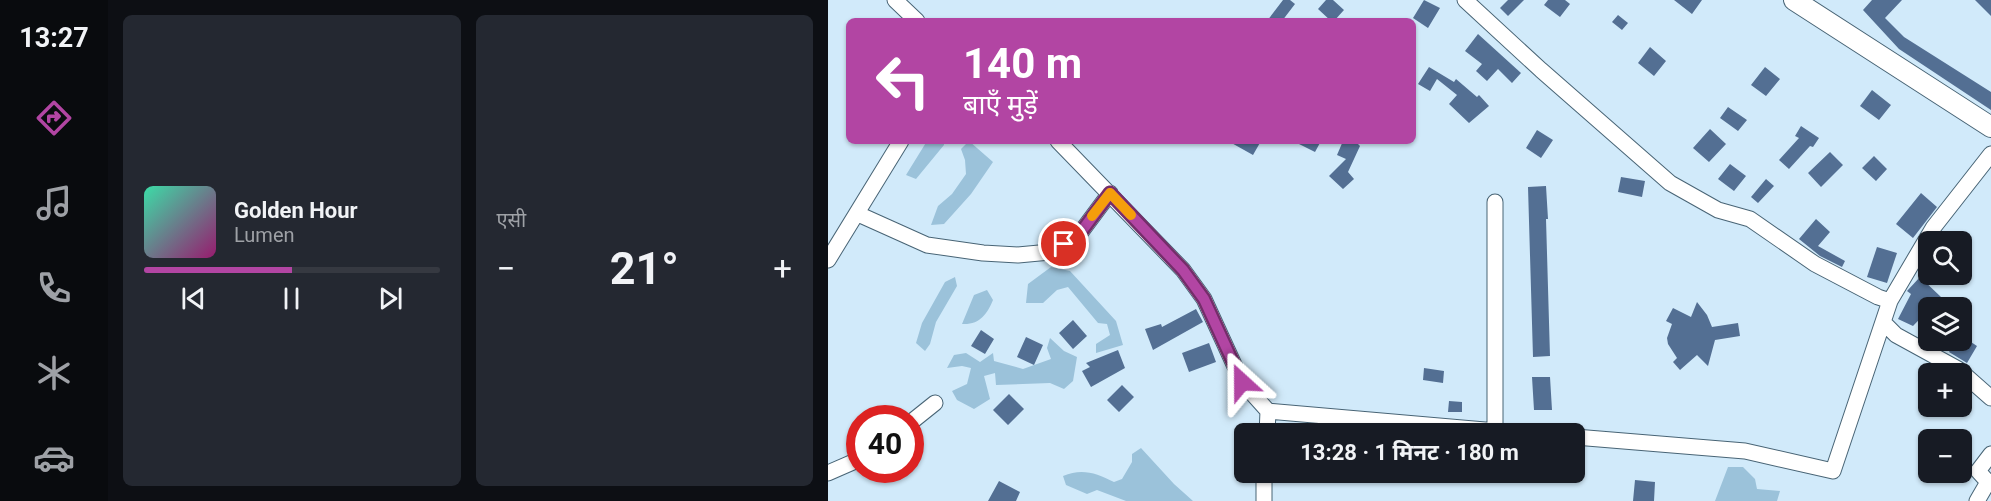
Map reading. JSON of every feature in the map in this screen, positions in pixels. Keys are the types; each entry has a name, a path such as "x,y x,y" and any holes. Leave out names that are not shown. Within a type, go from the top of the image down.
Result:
{"main road":[{"path":"1794,0 1991,127"}],"street":[{"path":"895,0 914,18"},
{"path":"1465,0 1540,70 1670,183 1718,210 1750,219 1815,264 1890,301"},
{"path":"828,260 899,144"},
{"path":"1062,144 1183,270 1204,299 1242,382 1268,411 1411,423"},
{"path":"1585,438 1745,452 1833,471 1890,301 1933,228 1991,154"},
{"path":"858,214 927,245 983,254 1018,255 1050,252 1078,236 1110,193"},
{"path":"1495,202 1495,423"},
{"path":"1883,322 1896,335 1958,369 1991,398"},
{"path":"924,412 935,403"},
{"path":"1267,423 1268,411"},
{"path":"1977,501 1988,482 1978,471 1991,454"},
{"path":"828,473 846,465"},
{"path":"1264,483 1264,501"}],"shaded area":[{"path":"925,144 944,144 916,179 906,175"},
{"path":"966,144 972,144 993,162 971,194 944,224 931,225 938,206 952,194 966,174 961,149"},
{"path":"1051,267 1070,271 1116,321 1123,345 1096,353 1096,344 1110,335 1107,324 1098,323 1068,287 1057,290 1043,303 1026,303 1028,284"},
{"path":"955,277 957,286 936,322 930,344 925,351 916,343 922,323 945,282"},
{"path":"987,290 993,300 988,310 978,321 962,324 974,295"},
{"path":"1050,338 1064,351 1077,357 1073,381 1064,389 1050,383 996,385 995,373 984,376 990,399 974,409 957,400 952,391 967,384 971,368 962,366 947,368 954,355 966,353 980,362 993,353 994,361 1023,369 1051,359 1047,348"},
{"path":"1141,448 1193,501 1126,501 1097,490 1087,494 1066,485 1063,476 1076,472 1095,474 1114,482 1122,479 1132,462 1132,454"},
{"path":"1728,467 1743,467 1755,479 1757,489 1780,491 1777,501 1715,501"}],"building":[{"path":"1283,0 1290,0 1295,4 1284,18 1269,18"},
{"path":"1326,0 1333,0 1344,10 1337,18 1328,18 1318,9"},
{"path":"1424,0 1440,8 1428,28 1413,18"},
{"path":"1508,0 1524,0 1508,16 1500,8"},
{"path":"1548,0 1565,0 1570,4 1560,17 1544,5"},
{"path":"1674,0 1702,0 1692,14"},
{"path":"1872,0 1902,0 1885,18 1904,37 1991,92 1991,110 1899,49 1863,10"},
{"path":"1975,0 1991,0 1991,16"},
{"path":"1618,15 1628,23 1622,30 1612,22"},
{"path":"1478,34 1521,73 1512,83 1498,69 1487,81 1476,71 1482,64 1465,51"},
{"path":"1650,47 1666,61 1654,76 1638,63"},
{"path":"1429,67 1454,82 1456,79 1477,97 1479,95 1489,106 1469,123 1449,104 1457,95 1437,79 1430,91 1418,84"},
{"path":"1765,67 1780,79 1766,96 1751,85"},
{"path":"1872,90 1891,105 1879,120 1860,106"},
{"path":"1728,107 1747,120 1738,131 1720,118"},
{"path":"1801,126 1819,138 1813,147 1810,146 1789,169 1779,160 1799,138 1795,136"},
{"path":"1710,129 1726,144 1709,162 1693,148"},
{"path":"1537,130 1553,140 1541,158 1526,148"},
{"path":"1233,144 1259,144 1253,155"},
{"path":"1299,144 1319,144 1315,152"},
{"path":"1342,144 1360,146 1348,172 1354,179 1343,189 1329,176 1346,159 1337,155"},
{"path":"1830,152 1843,165 1821,187 1808,173"},
{"path":"1874,156 1887,169 1876,181 1862,168"},
{"path":"1730,164 1746,176 1734,191 1718,179"},
{"path":"1621,177 1645,181 1642,197 1618,192"},
{"path":"1766,179 1774,186 1758,203 1751,197"},
{"path":"1546,186 1550,356 1533,357 1528,187"},
{"path":"1921,193 1937,207 1913,238 1896,224"},
{"path":"1816,219 1830,232 1818,246 1845,261 1842,267 1820,256 1799,239"},
{"path":"1877,247 1897,253 1887,283 1867,277"},
{"path":"1918,279 1918,285 1928,285 1941,297 1918,297 1918,321 1913,326 1898,319 1911,294 1907,291"},
{"path":"1697,302 1707,315 1712,327 1738,323 1740,336 1715,340 1708,366 1697,355 1680,370 1673,362 1677,358 1668,344 1667,338 1672,324 1666,321 1673,308 1691,317"},
{"path":"1196,309 1203,322 1153,350 1145,329 1161,324 1162,327"},
{"path":"1073,320 1087,336 1073,349 1059,333"},
{"path":"981,330 994,339 985,354 971,346"},
{"path":"1026,337 1043,345 1034,365 1017,357"},
{"path":"1209,343 1216,362 1189,372 1182,353"},
{"path":"1972,343 1977,346 1967,363 1949,352 1972,351"},
{"path":"1118,350 1125,368 1091,387 1082,371 1090,367 1086,363"},
{"path":"1424,368 1444,371 1443,383 1423,380"},
{"path":"1532,377 1550,377 1552,410 1534,410"},
{"path":"1122,385 1134,397 1119,412 1107,400"},
{"path":"1009,394 1024,409 1008,425 993,410"},
{"path":"1449,401 1462,402 1462,412 1448,412"},
{"path":"1635,480 1655,482 1654,501 1633,501"},
{"path":"999,481 1020,492 1016,501 988,501"}],"slow traffic":[{"path":"1092,216 1110,193 1131,215"}],"route":[{"path":"1064,244 1078,236 1110,193 1183,270 1204,299 1242,382"}]}
